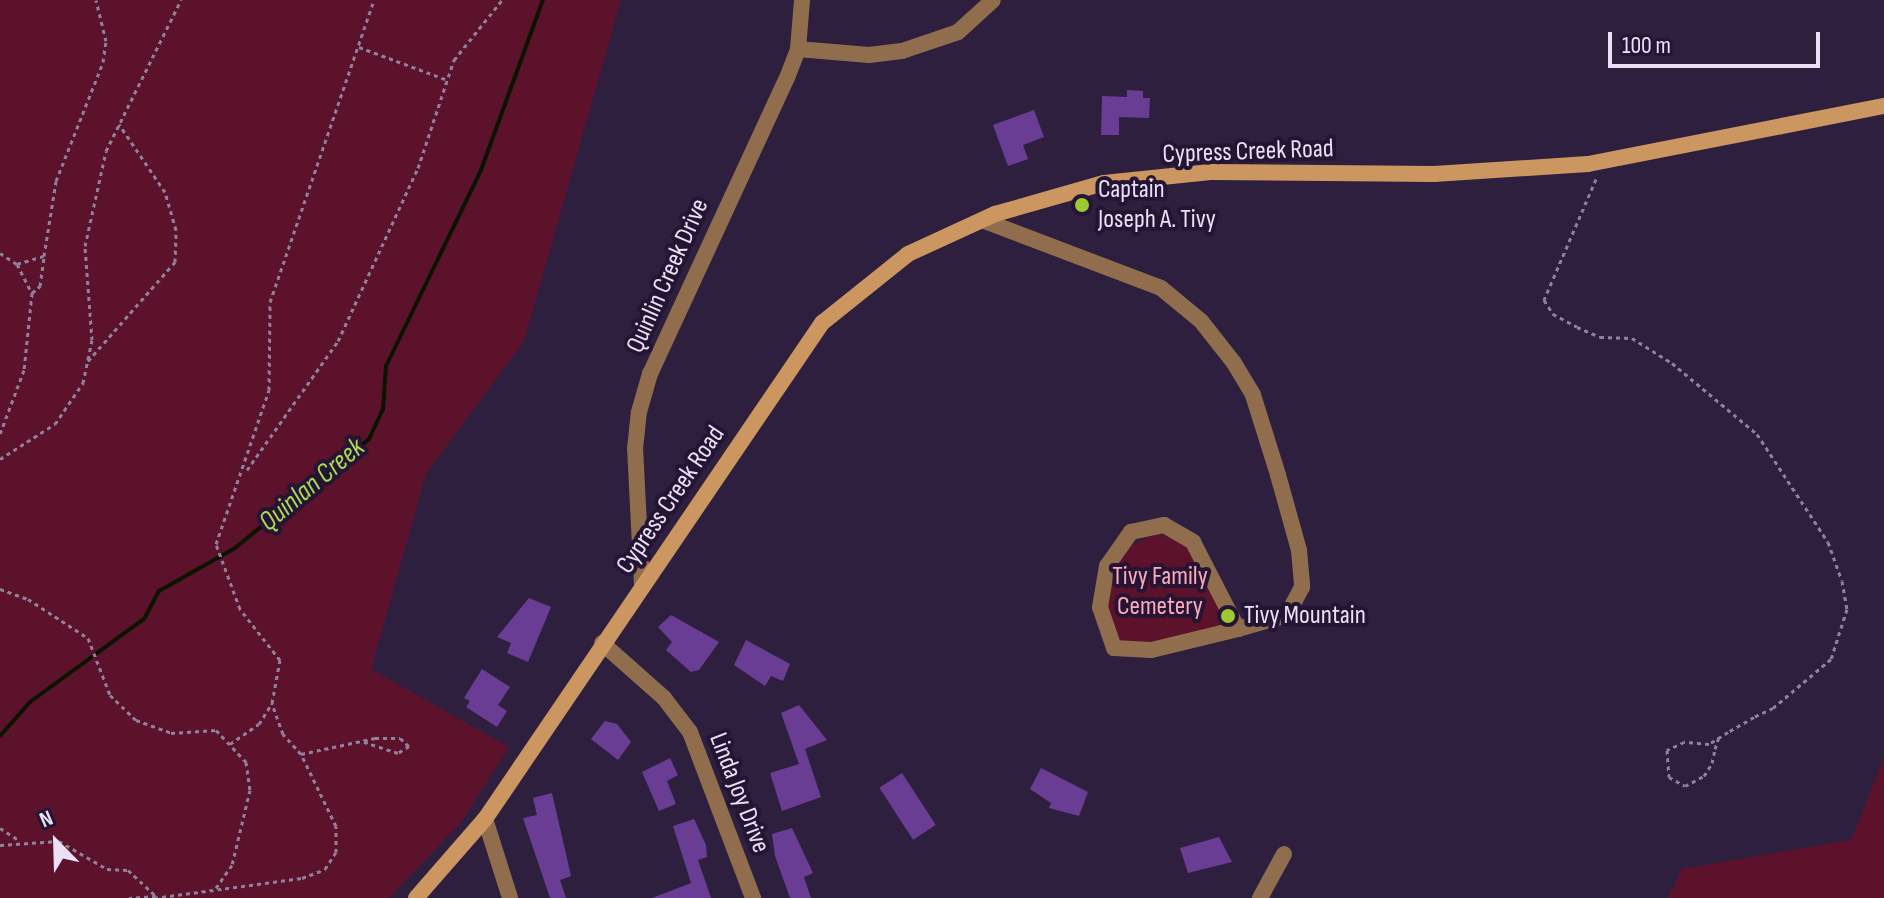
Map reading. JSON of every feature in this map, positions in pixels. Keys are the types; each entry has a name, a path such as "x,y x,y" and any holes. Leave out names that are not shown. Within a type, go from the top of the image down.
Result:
{"main road":[{"name":"Cypress Creek Road","path":"416,898 485,819 822,323 908,254 982,220 1104,183 1210,172 1434,174 1605,161 1884,106"}],"street":[{"name":"Quinlin Creek Drive","path":"642,585 635,449 650,374 798,49 802,0"},
{"path":"798,49 869,55 902,51 958,32 993,0"},
{"path":"982,220 1161,288 1201,321 1234,363 1253,395 1299,550 1302,587 1287,615 1238,629 1151,650 1114,648 1100,607 1116,546 1138,527 1179,530 1202,556 1238,629"},
{"name":"Linda Joy Drive","path":"602,643 664,698 690,732 753,898"},
{"path":"485,819 510,898"},
{"path":"1260,898 1284,854"}],"path":[{"path":"32,293 40,286 56,181 107,50 96,0"},
{"path":"0,459 55,424 83,383 88,361 85,246 106,151 181,0"},
{"path":"230,744 259,724 272,703 280,660 240,609 218,553 218,533 244,472 271,377 270,302 374,0"},
{"path":"244,472 275,438 338,341 418,168 447,79 469,36 502,0"},
{"path":"359,47 447,79"},
{"path":"88,361 175,262 170,205 121,136 119,121"},
{"path":"1605,161 1544,300 1553,314 1577,327 1600,337 1632,338 1672,363 1757,434 1828,542 1842,581 1847,609 1831,659 1773,708 1754,717 1728,732 1718,738 1709,744 1684,742 1667,750 1669,777 1685,786 1704,776 1712,763 1715,749 1719,737"},
{"path":"0,253 17,264 32,293 24,370 0,434"},
{"path":"17,264 44,256"},
{"path":"0,589 28,599 91,643 101,659 110,695 136,720 171,733 216,730 246,762 250,790 232,865 216,889"},
{"path":"129,898 302,878 332,861 336,826 301,754 283,734 272,703"},
{"path":"301,754 364,742 392,737 409,746 398,753 364,742"},
{"path":"0,828 21,841"},
{"path":"0,845 21,841 59,841 107,869 128,870 155,897"}],"green space":[{"path":"0,0 621,0 524,341 426,474 371,669 509,747 462,821 389,898 0,898"},
{"name":"Tivy Family Cemetery","path":"1156,533 1183,542 1193,553 1230,626 1165,643 1126,643 1115,636 1107,602 1118,563 1129,547"},
{"path":"1884,758 1884,898 1668,898 1682,869 1851,840"}],"building":[{"path":"1127,90 1143,91 1143,98 1150,98 1149,118 1119,117 1119,135 1101,135 1102,96 1127,97"},
{"path":"1034,110 1044,137 1023,145 1028,159 1008,166 993,125"},
{"path":"529,598 551,607 528,662 507,653 511,643 497,637"},
{"path":"671,615 719,642 699,670 691,672 666,650 672,642 658,627"},
{"path":"746,640 790,664 783,681 771,676 765,686 734,665"},
{"path":"482,669 510,687 498,705 507,711 497,727 466,707 470,701 464,698"},
{"path":"799,705 827,740 805,749 821,797 782,811 770,773 799,764 781,713"},
{"path":"605,721 617,724 631,742 618,760 591,739"},
{"path":"670,758 678,775 667,781 676,804 659,811 642,772"},
{"path":"1041,768 1088,792 1079,816 1049,808 1051,803 1030,789"},
{"path":"902,773 936,825 913,840 879,788"},
{"path":"552,793 571,876 560,880 566,898 550,898 523,818 537,815 533,798"},
{"path":"694,819 706,845 707,857 698,860 711,898 652,898 691,883 673,826"},
{"path":"792,828 813,873 804,877 811,898 790,898 775,856 772,834"},
{"path":"1219,837 1232,862 1188,873 1180,848"}],"waterway":[{"name":"Quinlan Creek","path":"0,736 30,702 144,619 159,591 235,548 369,439 383,409 386,366 481,170 543,0"}],"place":[{"name":"Captain Joseph A. Tivy","path":"1082,205"},
{"name":"Tivy Mountain","path":"1228,616"}]}
